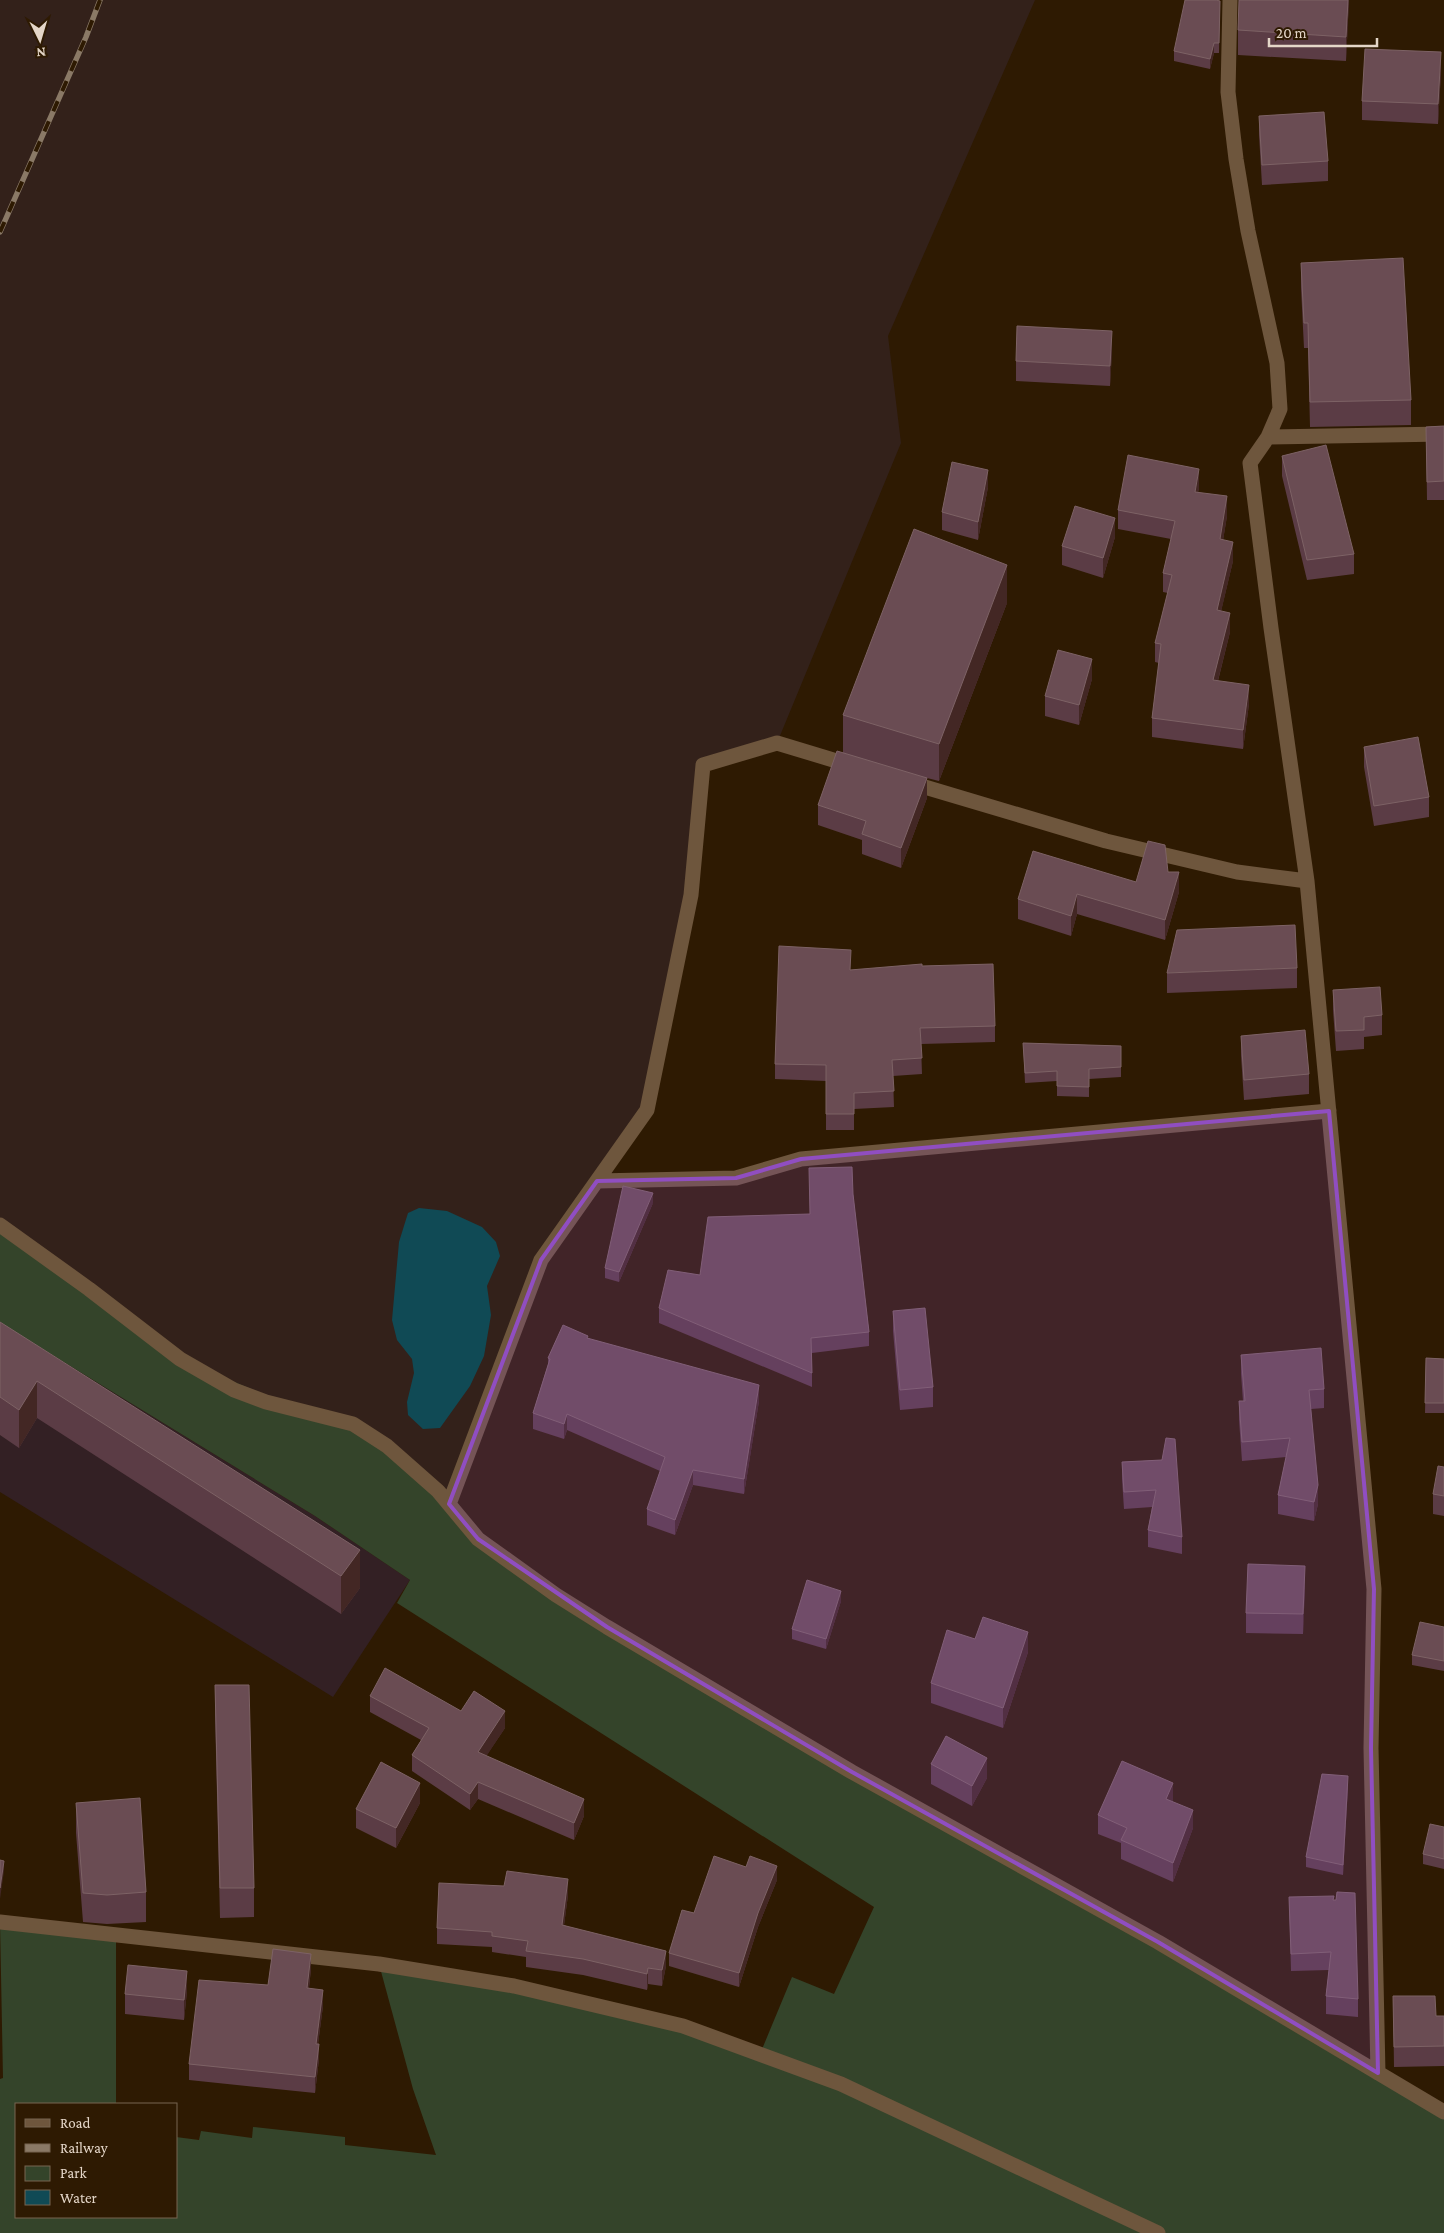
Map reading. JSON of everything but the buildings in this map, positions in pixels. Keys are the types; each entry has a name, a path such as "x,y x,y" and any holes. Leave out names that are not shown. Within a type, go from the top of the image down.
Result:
{"street":[{"path":"1230,0 1228,92 1236,159 1248,231 1277,363 1280,409 1268,437 1250,463 1307,881 1374,1589 1371,1748 1378,2073"},
{"path":"1268,437 1444,434"},
{"path":"449,1504 541,1260 647,1110 692,895 703,765 778,743 871,771"},
{"path":"890,777 1106,841 1237,872 1307,881"},
{"path":"597,1181 736,1178 801,1159 1329,1111"},
{"path":"0,1225 89,1289 180,1359 234,1390 266,1402 353,1424 387,1446 438,1491 478,1539 556,1595 607,1627 852,1772 1158,1942 1444,2112"},
{"path":"0,1922 379,1964 514,1986 683,2026 841,2084 1158,2233"}],"highlighted area":[{"path":"1329,1111 1374,1589 1371,1748 1378,2073 1158,1942 852,1772 607,1627 478,1539 449,1504 541,1260 597,1181 736,1178 801,1159"}],"shaded area":[{"path":"0,0 1035,0 888,336 901,443 777,743 703,765 691,895 647,1110 541,1260 449,1504 234,1390 0,1225"},
{"path":"0,1323 315,1516 410,1580 333,1697 0,1492"}],"green space":[{"path":"0,1225 180,1359 387,1446 478,1539 556,1595 1444,2112 1444,2233 0,2233 0,2079 3,2078 0,1922 116,1935 116,2103 15,2103 15,2218 178,2218 178,2137 199,2140 201,2131 252,2138 253,2127 345,2137 345,2145 436,2155 413,2089 379,1964 514,1986 760,2054 792,1977 834,1994 874,1907 397,1603 410,1580 315,1516 0,1323"}],"water":[{"path":"419,1208 447,1211 482,1227 496,1242 500,1256 487,1286 491,1315 484,1356 470,1386 440,1428 423,1429 408,1415 407,1402 414,1373 412,1359 397,1340 392,1320 399,1242 408,1213"}],"railway":[{"path":"0,232 86,37 100,0"}]}
